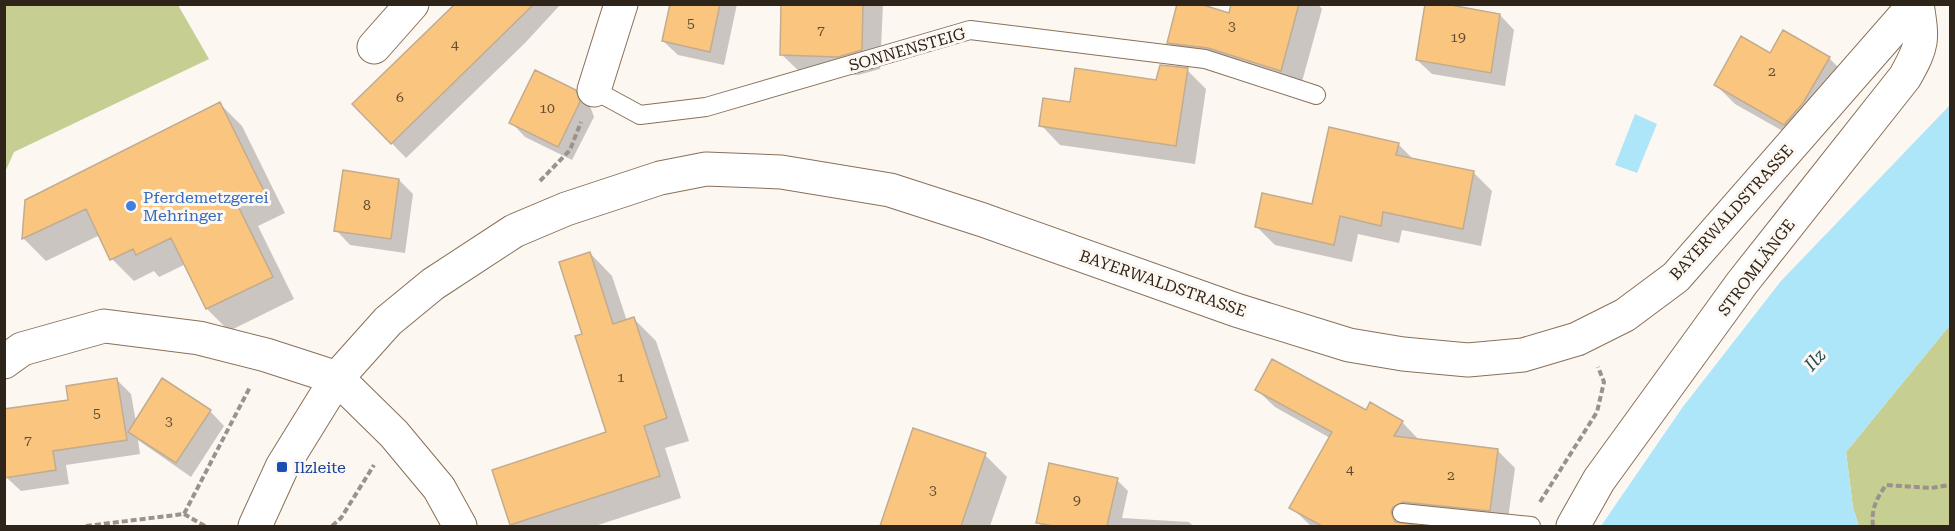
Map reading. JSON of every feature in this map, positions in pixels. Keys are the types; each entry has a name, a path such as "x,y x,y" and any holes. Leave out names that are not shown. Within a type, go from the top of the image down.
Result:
{"main road":[{"path":"374,47 412,4"},
{"path":"594,90 621,4"},
{"name":"BAYERWALDSTRASSE","path":"255,526 282,467 337,378 388,321 433,284 514,231 566,208 660,178 706,169 781,172 890,190 983,220 1236,310 1349,345 1403,354 1468,360 1523,355 1585,335 1625,315 1676,277 1916,4"},
{"name":"STROMLÄNGE","path":"1573,526 1599,480 1742,283 1905,77 1919,52 1922,34 1916,4"},
{"path":"4,362 22,349 104,326 199,338 266,355 337,378 393,434 439,488 460,526"}],"lane":[{"name":"SONNENSTEIG","path":"594,90 640,115 706,107 970,30 1205,59 1316,94"},
{"path":"1402,513 1528,526"}],"path":[{"path":"537,184 570,150 594,90"},
{"path":"1528,526 1597,412 1604,382 1585,335"},
{"path":"184,514 266,355"},
{"path":"332,526 341,518 393,434"},
{"path":"1873,526 1871,514 1877,498 1886,485 1931,488 1950,485"},
{"path":"86,526 184,514 205,526"}],"green space":[{"path":"5,4 178,5 209,59 14,152 5,172"},
{"path":"1950,325 1950,526 1859,526 1853,508 1846,452"}],"water":[{"name":"Ilz","path":"1950,105 1950,325 1846,452 1853,508 1859,526 1601,526 1682,408 1781,281"},
{"path":"1635,114 1657,124 1637,173 1615,165"}],"building":[{"path":"455,4 534,4 391,144 352,104"},
{"path":"670,4 720,4 710,52 662,41"},
{"path":"781,4 863,4 862,50 838,57 780,55"},
{"path":"1177,4 1200,4 1229,13 1231,4 1299,4 1281,71 1208,48 1167,43"},
{"path":"1425,4 1445,4 1500,14 1491,73 1416,60"},
{"path":"1783,30 1830,57 1803,103 1784,125 1714,85 1741,36 1770,53"},
{"path":"1160,65 1188,68 1176,146 1039,126 1043,98 1070,102 1075,68 1156,80"},
{"path":"535,70 576,90 580,102 558,147 509,123"},
{"name":"Pferdemetzgerei Mehringer","path":"220,102 264,191 237,204 273,277 206,309 171,238 136,255 133,249 110,260 86,209 22,239 25,200"},
{"path":"1329,127 1399,143 1396,155 1474,171 1463,229 1383,212 1381,226 1340,216 1334,245 1255,227 1262,193 1312,204"},
{"path":"343,170 399,179 391,239 334,231"},
{"path":"590,252 613,324 634,317 667,418 644,426 660,476 510,525 492,470 606,432 575,336 582,334 559,262"},
{"path":"1272,359 1366,410 1370,402 1403,421 1394,436 1498,449 1490,511 1403,502 1393,507 1391,512 1395,522 1424,526 1322,526 1289,508 1332,432 1255,390"},
{"path":"117,378 127,440 53,451 56,470 4,478 4,409 68,400 66,386"},
{"path":"162,378 211,410 176,463 128,432"},
{"path":"913,428 986,453 961,526 880,526"},
{"path":"1049,463 1118,478 1107,526 1054,526 1036,523"}],"place":[{"name":"Pferdemetzgerei Mehringer","path":"131,206"},
{"name":"Ilzleite","path":"282,467"}]}
